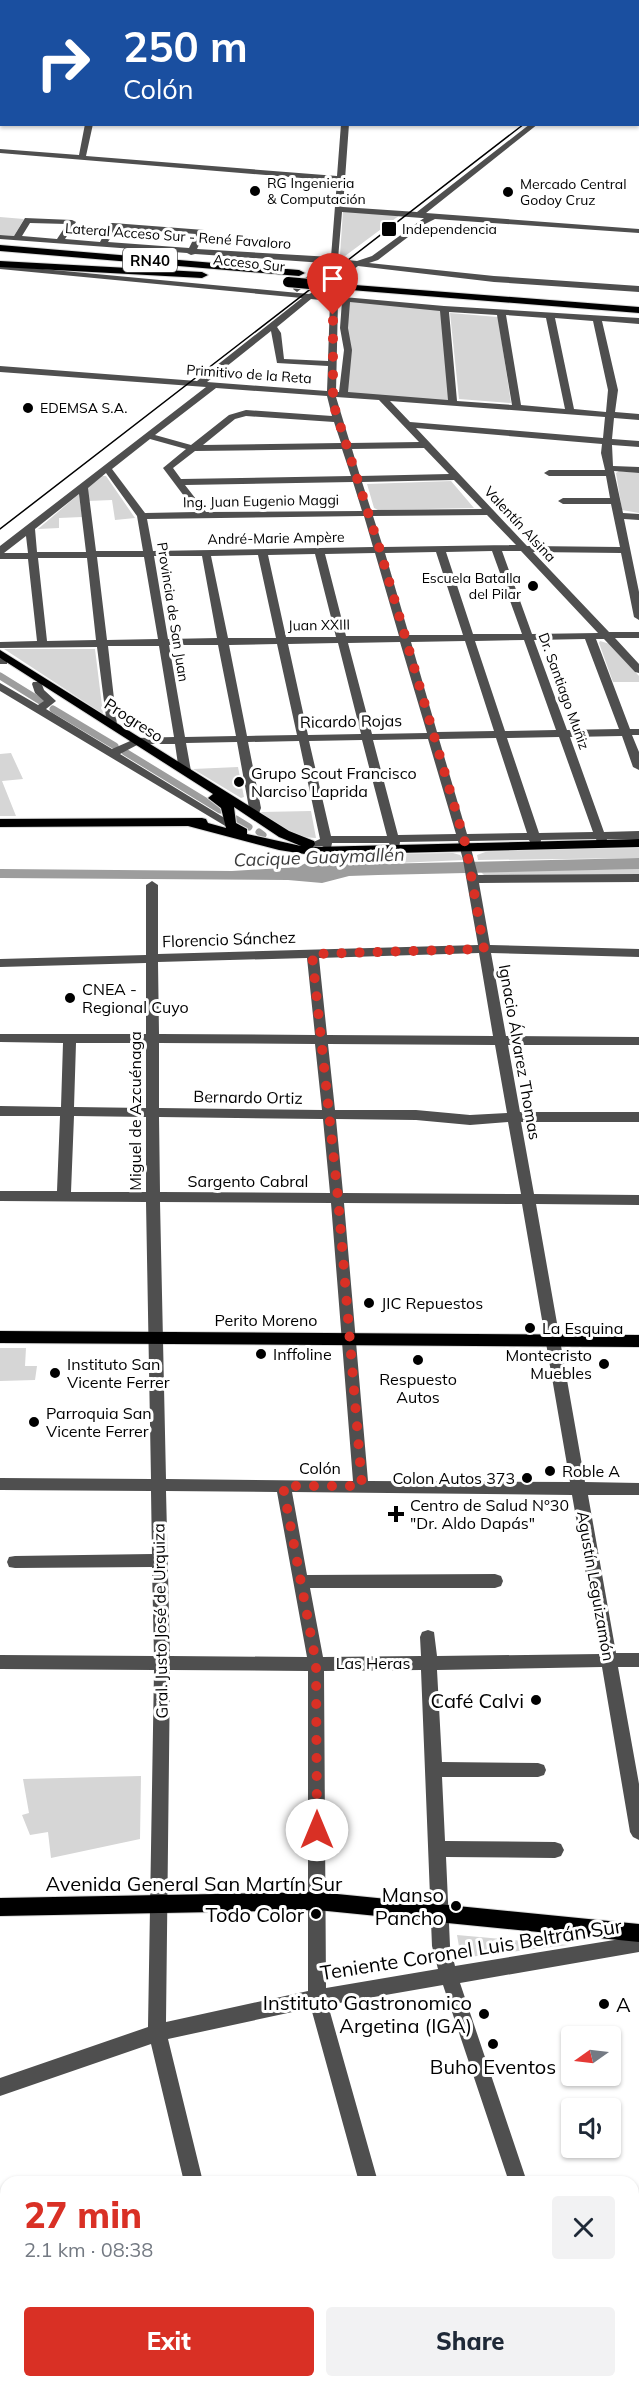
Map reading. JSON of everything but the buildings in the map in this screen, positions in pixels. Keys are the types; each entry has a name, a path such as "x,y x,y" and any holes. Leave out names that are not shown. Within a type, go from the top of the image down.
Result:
{"highway":[{"path":"0,238 184,258 245,268"},
{"name":"Acceso Sur","path":"0,248 635,300"},
{"name":"Acceso Sur","path":"0,256 342,287 639,310"},
{"path":"0,266 164,275 218,275"}],"main road":[{"name":"Progreso","path":"1,659 112,725 131,744 184,771 296,840 354,848"},
{"name":"Progreso","path":"1,659 227,806 230,824"},
{"path":"1,826 230,824 256,827 259,821 254,814"},
{"path":"192,824 206,816 230,824 266,843 287,848 319,851 395,843 602,839 639,843"},
{"name":"Perito Moreno","path":"0,1337 639,1341"},
{"name":"Avenida General San Martín Sur","path":"0,1906 318,1901 639,1932"}],"street":[{"path":"72,157 81,126"},
{"path":"82,158 89,126"},
{"path":"288,296 333,261 345,126"},
{"path":"374,262 421,218 533,126"},
{"path":"0,151 340,179"},
{"path":"338,209 421,218 436,215 639,231"},
{"path":"17,238 28,220 72,222 60,241"},
{"path":"102,245 113,225 201,231 191,253"},
{"path":"148,249 158,228"},
{"name":"Lateral Acceso Sur - René Favaloro","path":"0,238 191,253 333,261 354,265 374,262 506,280 639,289"},
{"path":"199,384 309,297 321,292 354,265"},
{"path":"0,266 288,296 597,320 639,321"},
{"path":"321,292 334,299"},
{"path":"331,394 334,299"},
{"path":"343,394 348,350 345,328 346,300"},
{"path":"444,309 453,403"},
{"path":"501,313 517,408"},
{"path":"550,316 570,412"},
{"path":"597,320 612,384 605,441 609,470 616,515 639,617"},
{"path":"272,326 277,333 280,361 332,364"},
{"name":"Primitivo de la Reta","path":"0,369 639,417"},
{"path":"0,551 214,386"},
{"name":"Ignacio Álvarez Thomas","path":"331,394 380,550 471,870 553,1340"},
{"name":"Valentín Alsina","path":"381,397 521,548 639,670"},
{"path":"204,516 177,482 169,467 238,414 338,419"},
{"path":"408,425 639,444"},
{"path":"149,436 193,448 426,445"},
{"name":"Provincia de San Juan","path":"108,468 142,516 184,771"},
{"path":"549,473 639,470"},
{"path":"177,482 456,477"},
{"path":"83,487 112,725"},
{"path":"562,501 614,501"},
{"name":"Ing. Juan Eugenio Maggi","path":"142,516 488,512"},
{"path":"616,515 639,517"},
{"path":"30,528 42,644"},
{"name":"André-Marie Ampère","path":"0,556 496,548 624,550"},
{"name":"Dr. Santiago Muñiz","path":"496,548 602,839"},
{"path":"440,549 535,841"},
{"path":"262,552 304,739 323,843 395,843 319,551"},
{"path":"206,553 255,808 254,814"},
{"path":"589,635 639,767"},
{"name":"Juan XXIII","path":"0,645 639,635"},
{"path":"37,684 39,691 50,699 44,706"},
{"path":"0,686 44,706 206,816"},
{"name":"Ricardo Rojas","path":"131,744 241,739 639,732"},
{"path":"112,754 131,744"},
{"path":"602,839 639,835"},
{"path":"471,870 639,878"},
{"name":"Miguel de Azcuénaga","path":"152,885 156,1338"},
{"name":"Florencio Sánchez","path":"0,963 484,949 639,953"},
{"path":"312,954 338,1198 362,1486"},
{"path":"0,1038 639,1041"},
{"path":"64,1196 70,1038"},
{"name":"Bernardo Ortiz","path":"0,1111 425,1116 470,1120 514,1117 639,1117"},
{"name":"Sargento Cabral","path":"0,1196 639,1200"},
{"name":"Gral. Justo José de Urquiza","path":"156,1338 162,1662 157,2033 193,2176"},
{"name":"Agustín Leguizamón","path":"553,1340 609,1662 637,1804 639,1833"},
{"name":"Colón","path":"0,1484 639,1489"},
{"path":"283,1486 316,1663 317,1998 367,2176"},
{"path":"15,1562 159,1560"},
{"path":"301,1582 495,1581"},
{"path":"428,1637 438,1913 447,1974 516,2176"},
{"name":"Las Heras","path":"0,1662 429,1663 639,1660"},
{"path":"433,1769 538,1770"},
{"path":"436,1849 555,1850"},
{"name":"Teniente Coronel Luis Beltrán Sur","path":"0,2087 157,2033 317,1998 447,1974 639,1944"}],"shaded area":[{"path":"343,211 400,215 345,256 340,255"},
{"path":"0,217 24,219 14,236 0,235"},
{"path":"346,300 444,309 453,403 343,394"},
{"path":"450,313 498,317 511,403 459,399"},
{"path":"619,471 639,473 639,513 622,510 616,473"},
{"path":"102,476 106,476 135,518 115,520 112,500 88,501 86,489"},
{"path":"451,481 474,508 378,510 374,508 367,484"},
{"path":"79,494 82,517 59,518 59,528 38,529"},
{"path":"600,641 610,644 639,676 639,682 613,682"},
{"path":"4,649 95,649 103,714"},
{"path":"11,753 23,779 2,781 16,816 0,816 0,754"},
{"path":"238,767 244,797 241,798 193,769"},
{"path":"311,811 316,838 301,836 287,830 261,812"},
{"path":"639,848 639,858 478,860 477,855 491,850"},
{"path":"453,853 460,855 464,860 375,864 368,859 323,860 322,855"},
{"path":"316,858 324,860 368,859 375,864 639,858 639,869 349,876 322,883 288,880 0,878 0,869 232,871 298,867"},
{"path":"639,869 639,875 484,875 480,871"},
{"path":"0,1348 26,1348 25,1366 37,1366 35,1380 0,1381"},
{"path":"141,1776 140,1839 51,1858 48,1832 30,1835 22,1815 29,1813 23,1779"},
{"path":"457,1935 568,1945 461,1958"}],"waterway":[{"path":"0,676 42,702"},
{"path":"53,709 115,746"},
{"path":"125,752 220,810"},
{"path":"236,819 249,827"},
{"path":"259,832 263,835"}],"tram line":[{"path":"0,529 521,126"}],"place":[{"name":"RG Ingenieria & Computación","path":"255,191"},
{"name":"Mercado Central Godoy Cruz","path":"508,192"},
{"name":"Independencia","path":"389,229"},
{"name":"EDEMSA S.A.","path":"28,408"},
{"name":"Escuela Batalla del Pilar","path":"533,586"},
{"name":"Grupo Scout Francisco Narciso Laprida","path":"239,782"},
{"name":"CNEA - Regional Cuyo","path":"70,998"},
{"name":"JIC Repuestos","path":"369,1303"},
{"name":"La Esquina","path":"530,1328"},
{"name":"Inffoline","path":"261,1354"},
{"name":"Respuesto Autos","path":"418,1360"},
{"name":"Montecristo Muebles","path":"604,1364"},
{"name":"Instituto San Vicente Ferrer","path":"55,1373"},
{"name":"Parroquia San Vicente Ferrer","path":"34,1422"},
{"name":"Roble A","path":"550,1471"},
{"name":"Colon Autos 373","path":"527,1478"},
{"name":"Centro de Salud N°30 \"Dr. Aldo Dapás\"","path":"396,1514"},
{"name":"Café Calvi","path":"536,1700"},
{"name":"Manso Pancho","path":"456,1906"},
{"name":"Todo Color","path":"316,1914"},
{"name":"A","path":"604,2004"},
{"name":"Instituto Gastronomico Argetina (IGA)","path":"484,2014"},
{"name":"Buho Eventos","path":"493,2044"}],"route":[{"path":"317,1830 316,1663 283,1486 362,1486 338,1198 312,954 484,949 466,846 380,550 333,403 331,394 333,315"}],"water label":[{"name":"Cacique Guaymallén","path":"319,857"}]}
